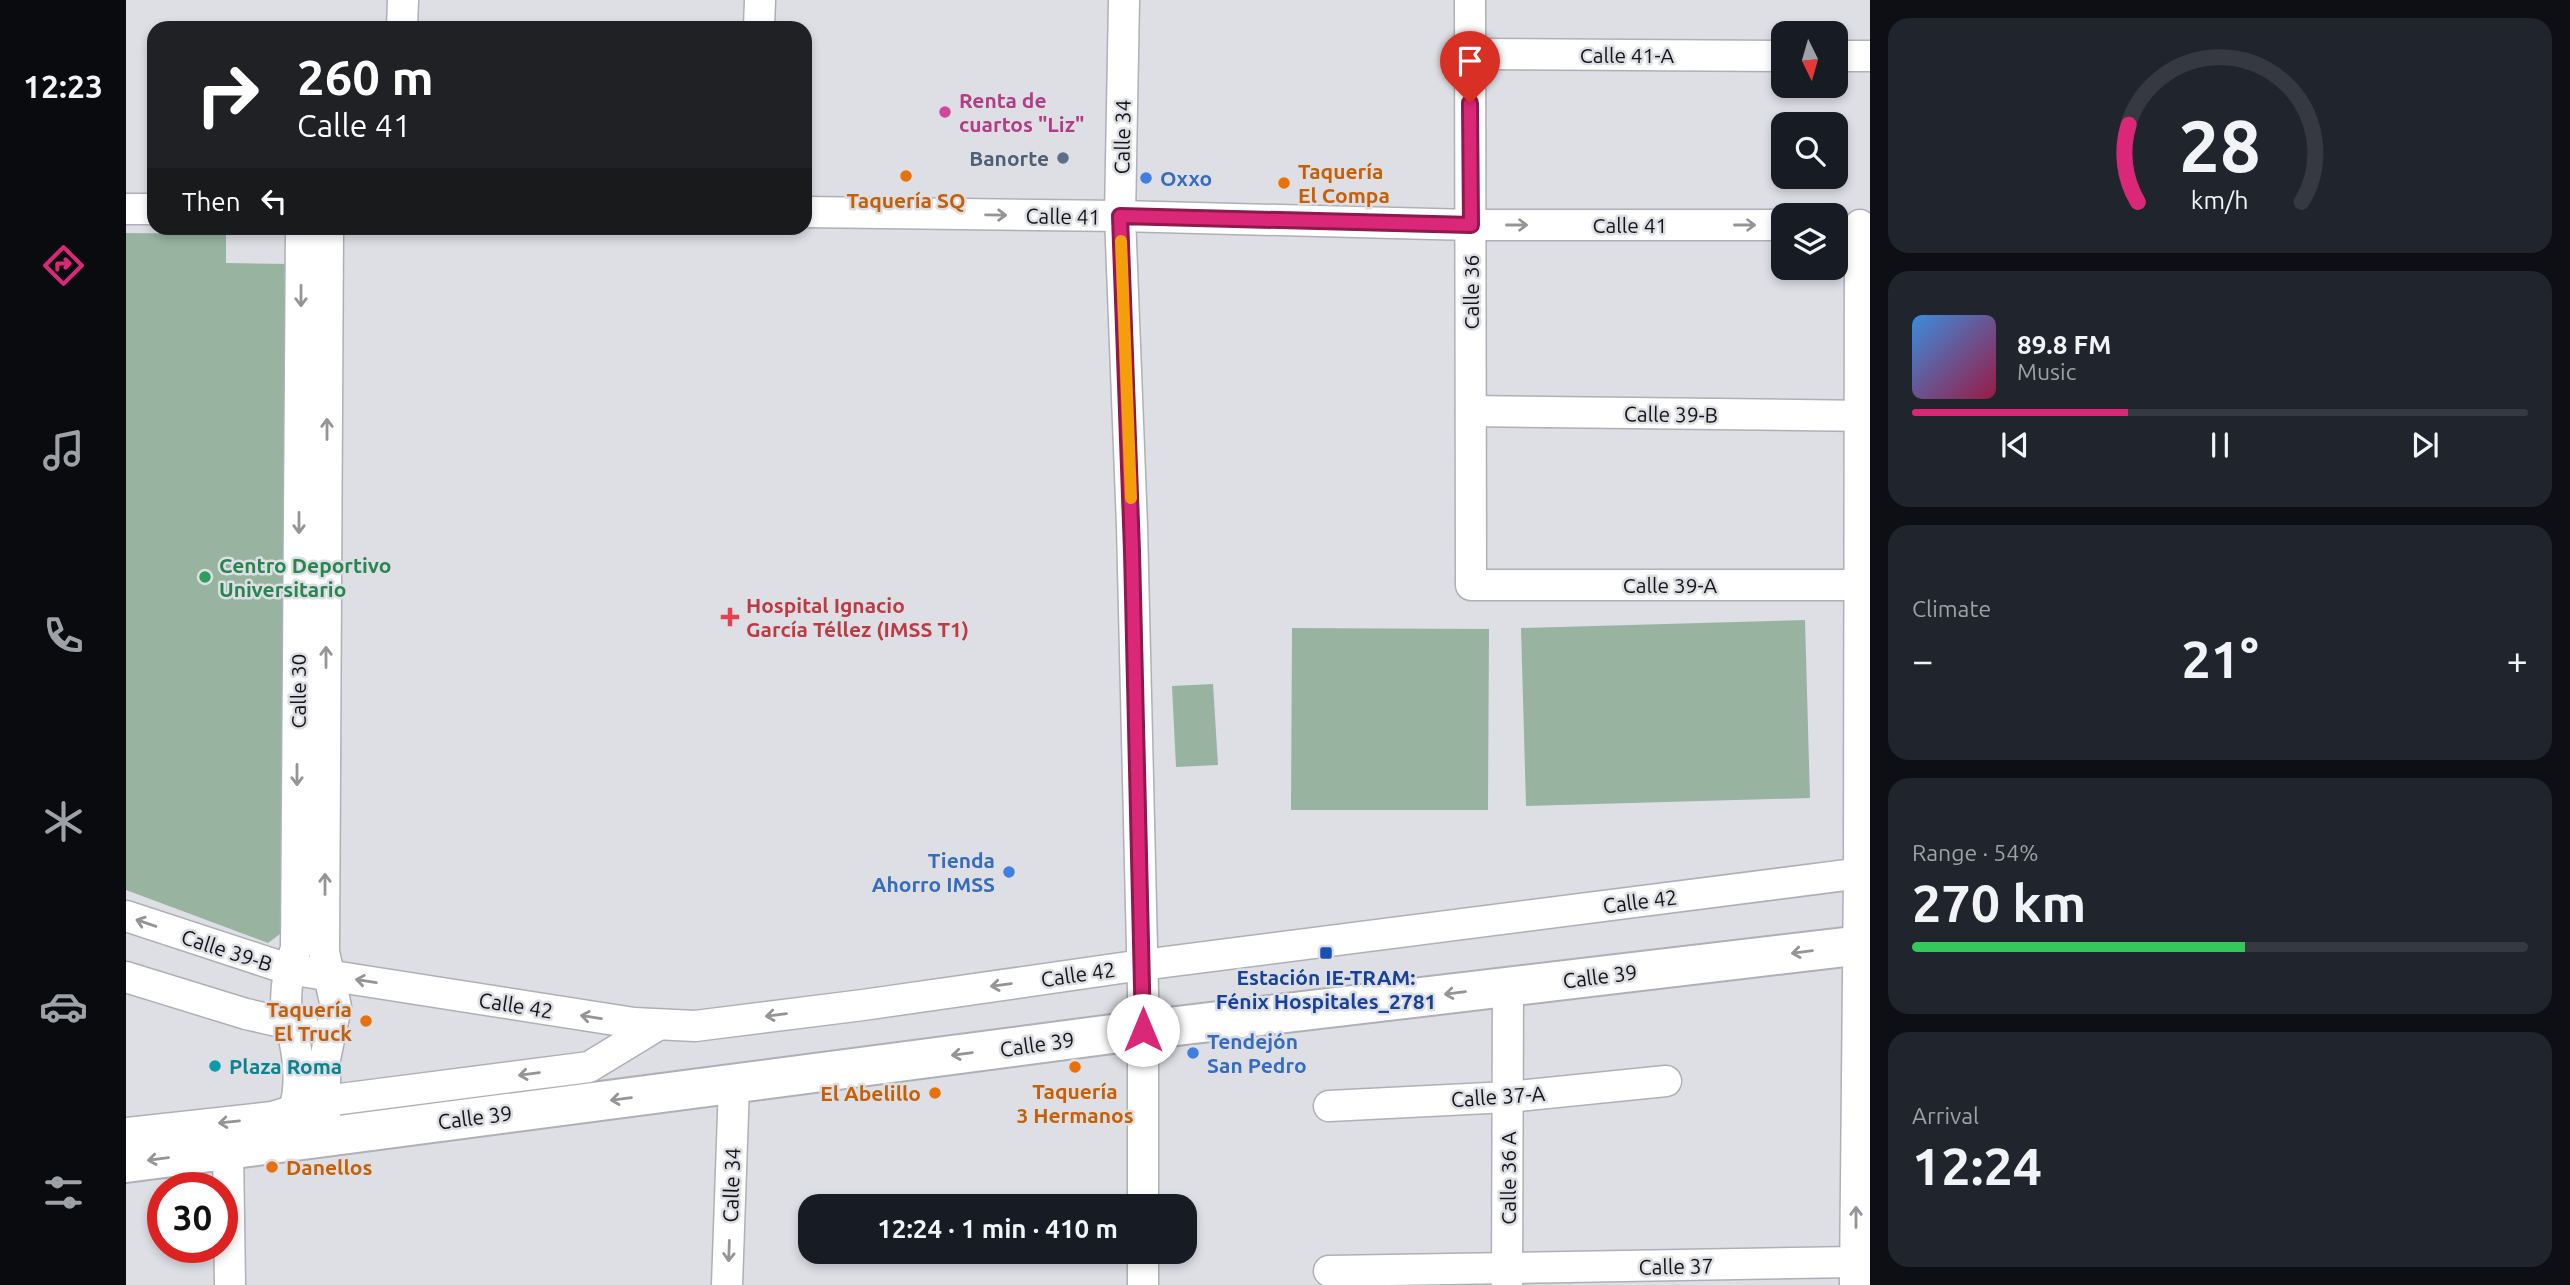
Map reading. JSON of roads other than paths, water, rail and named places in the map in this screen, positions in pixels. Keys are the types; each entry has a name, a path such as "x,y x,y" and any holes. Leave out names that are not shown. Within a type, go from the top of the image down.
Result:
{"main road":[{"name":"Calle 39","path":"126,1163 274,1144 325,1118 372,1130 1143,1030 1864,944"}],"street":[{"path":"402,21 403,0"},
{"path":"760,0 760,21"},
{"name":"Calle 34","path":"1124,0 1120,216 1131,513 1143,1030"},
{"name":"Calle 36","path":"1470,0 1471,585"},
{"name":"Calle 41-A","path":"1470,54 1771,56"},
{"path":"1848,56 1870,56"},
{"path":"126,209 147,209"},
{"name":"Calle 41","path":"812,212 1120,216 1471,225 1771,225"},
{"path":"1855,225 1865,416 1865,873 1855,1273"},
{"name":"Calle 30","path":"274,1144 287,1130 296,1110 298,1064 286,1010 288,969 296,948 301,235"},
{"name":"Calle 30","path":"325,1118 326,1059 336,1007 324,952 328,235"},
{"name":"Calle 39-B","path":"1471,411 1865,416"},
{"name":"Calle 39-A","path":"1471,585 1864,585"},
{"name":"Calle 42","path":"329,975 634,1023 695,1026 1142,965 1865,873"},
{"name":"Calle 39-B","path":"126,916 288,969 329,975"},
{"path":"126,977 246,1014 289,1022 331,1035"},
{"name":"Calle 36 A","path":"1508,986 1508,1277"},
{"path":"325,1118 589,1067 658,1024"},
{"path":"1143,1030 1143,1194"},
{"name":"Calle 37-A","path":"1329,1106 1508,1097 1666,1081"},
{"name":"Calle 34","path":"727,1285 734,1085"},
{"name":"Calle 39","path":"126,1133 272,1117 296,1110 325,1118"},
{"path":"228,1150 230,1285"},
{"path":"1143,1264 1143,1285"},
{"name":"Calle 37","path":"1329,1271 1508,1277 1855,1273"}],"place":[{"name":"Renta de cuartos \"Liz\"","path":"945,112"},
{"name":"Banorte","path":"1063,158"},
{"name":"Taquería SQ","path":"906,176"},
{"name":"Oxxo","path":"1146,178"},
{"name":"Taquería El Compa","path":"1284,183"},
{"name":"Centro Deportivo Universitario","path":"205,577"},
{"name":"Hospital Ignacio García Téllez (IMSS T1)","path":"730,617"},
{"name":"Tienda Ahorro IMSS","path":"1009,872"},
{"name":"Estación IE-TRAM: Fénix Hospitales_2781","path":"1326,953"},
{"name":"Taquería El Truck","path":"366,1021"},
{"name":"Tendejón San Pedro","path":"1193,1053"},
{"name":"Plaza Roma","path":"215,1066"},
{"name":"Taquería 3 Hermanos","path":"1075,1067"},
{"name":"El Abelillo","path":"935,1093"},
{"name":"Danellos","path":"272,1167"}]}
